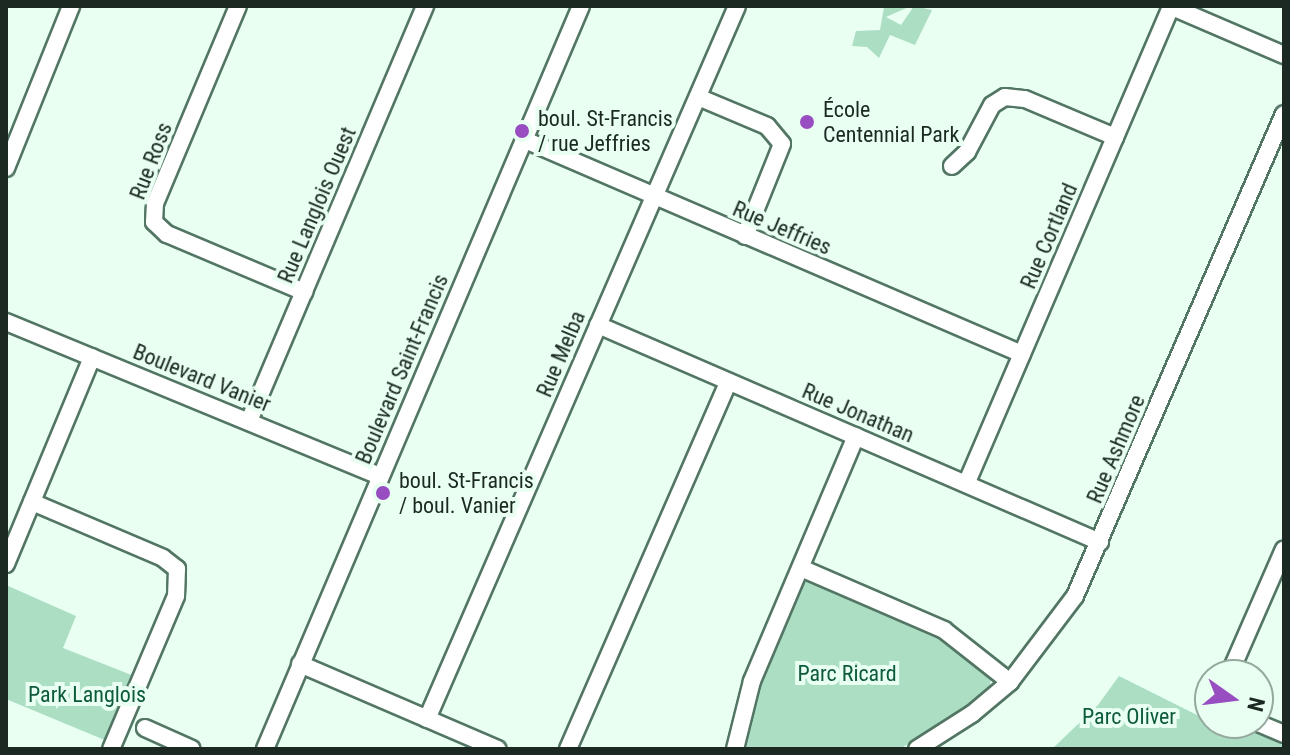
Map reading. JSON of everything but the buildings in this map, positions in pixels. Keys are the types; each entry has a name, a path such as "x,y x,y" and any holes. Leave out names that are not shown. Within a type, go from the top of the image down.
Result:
{"street":[{"path":"6,168 71,6"},
{"name":"Rue Ross","path":"238,6 155,203 154,222 167,234 304,292"},
{"name":"Rue Langlois Ouest","path":"249,421 425,6"},
{"name":"Boulevard Saint-Francis","path":"265,749 581,6"},
{"name":"Rue Melba","path":"427,719 737,6"},
{"path":"1170,6 1284,55"},
{"name":"Rue Cortland","path":"967,482 1170,6"},
{"path":"952,166 967,152 992,105 1011,96 1115,137"},
{"path":"698,97 767,126 782,144 745,236"},
{"name":"Rue Ashmore","path":"917,749 972,714 1010,682 1067,609 1100,542 1284,114"},
{"name":"Rue Jeffries","path":"525,140 1022,354"},
{"name":"Boulevard Vanier","path":"6,322 380,476"},
{"name":"Rue Jonathan","path":"598,325 1100,542"},
{"path":"6,564 92,357"},
{"path":"568,749 728,382"},
{"path":"735,749 746,696 856,436"},
{"path":"32,502 163,558 179,574 176,596 111,749"},
{"path":"1236,659 1284,549"},
{"path":"801,568 936,626 980,654 1010,682"},
{"path":"300,664 497,749"},
{"path":"145,728 192,749"}],"green space":[{"path":"911,6 886,17 901,25 914,6 932,10 915,45 890,35 879,58 867,47 852,46 856,31 880,30 884,7"},
{"name":"Parc Ricard","path":"811,580 944,637 992,676 988,693 900,749 744,749 758,689 802,584"},
{"name":"Park Langlois","path":"6,585 76,616 63,648 134,676 107,741 6,699"},
{"name":"Parc Oliver","path":"1119,676 1194,714 1194,739 1274,737 1284,741 1284,749 1052,749 1098,705"}],"place":[{"name":"École Centennial Park","path":"807,122"},
{"name":"boul. St-Francis / rue Jeffries","path":"522,131"},
{"name":"boul. St-Francis / boul. Vanier","path":"383,493"}]}
